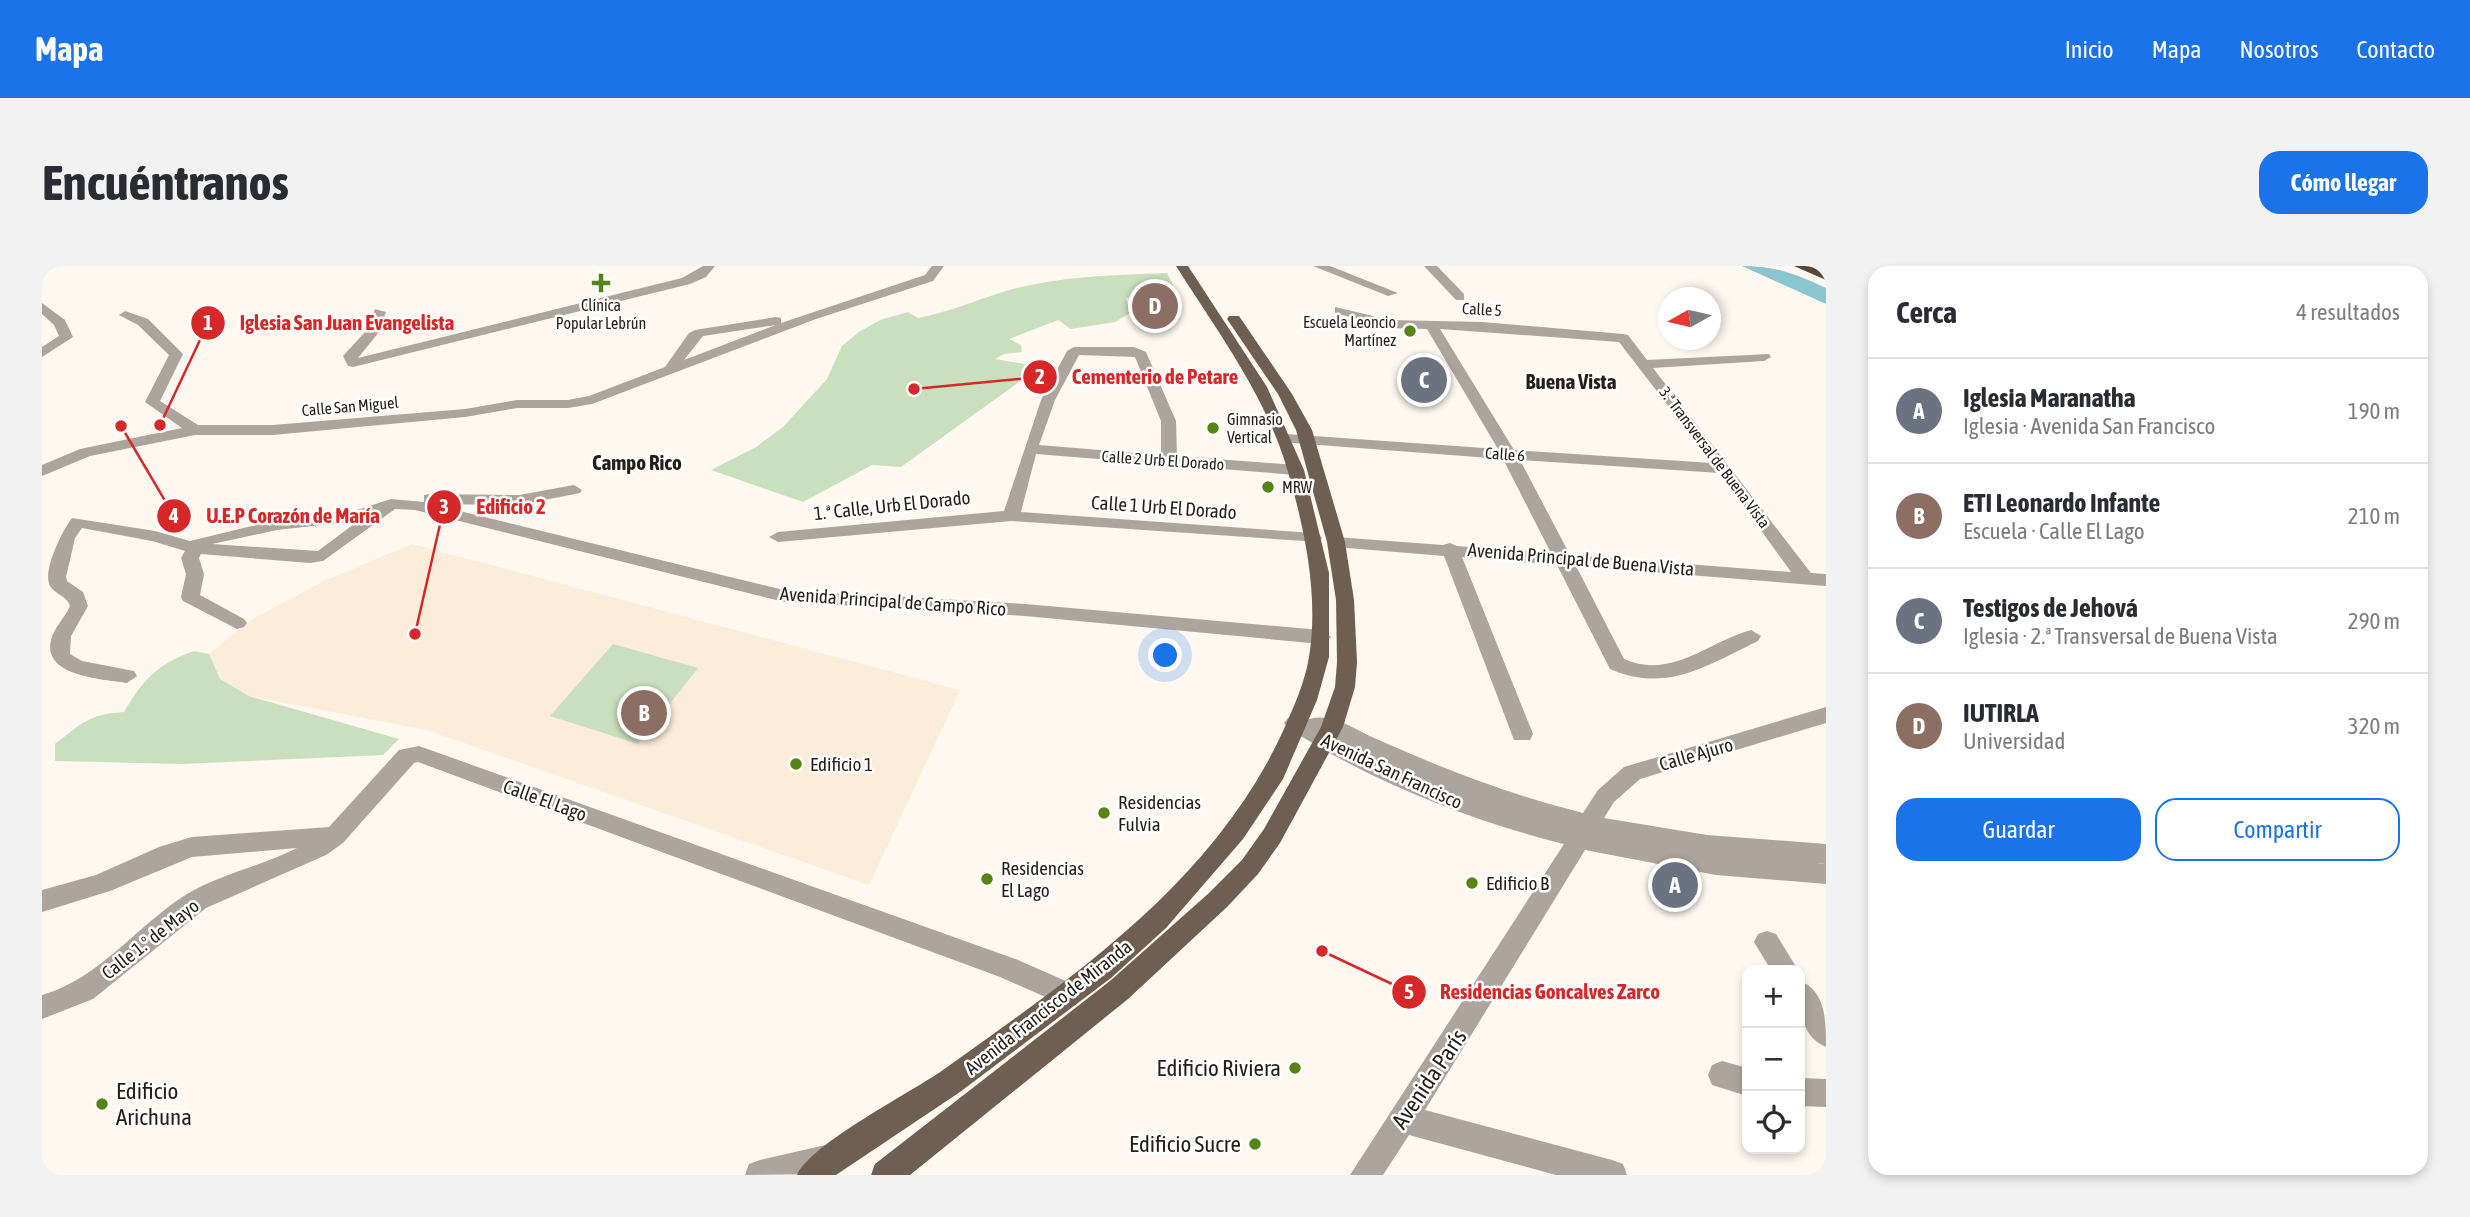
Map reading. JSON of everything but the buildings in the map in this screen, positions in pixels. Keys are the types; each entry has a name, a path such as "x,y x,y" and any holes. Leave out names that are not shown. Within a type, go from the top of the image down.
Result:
{"highway":[{"path":"1800,266 1826,276"}],"main road":[{"name":"Avenida Francisco de Miranda","path":"822,1167 950,1082 1102,970 1157,920 1235,832 1272,779 1307,700 1319,657 1320,573 1296,470 1260,387 1182,266"},
{"name":"Avenida Francisco de Miranda","path":"886,1175 1119,990 1218,900 1250,867 1272,836 1328,735 1345,687 1345,600 1336,542 1307,440 1284,394 1198,266"}],"street":[{"path":"380,312 372,332 350,356 353,363 685,281 702,274 709,266"},
{"name":"Calle San Miguel","path":"195,430 273,430 465,413 535,402 579,403 802,319 929,278 935,274 938,266"},
{"path":"1319,266 1392,293"},
{"path":"1430,266 1460,297"},
{"path":"42,307 60,323 66,337 57,346 42,353"},
{"name":"Calle 5","path":"1340,310 1389,324 1482,326 1623,338"},
{"path":"125,314 143,322 176,354 152,402 195,430"},
{"name":"Calle San Miguel","path":"671,369 694,336 700,333 725,327 802,319"},
{"path":"1431,325 1509,454 1616,664 1631,673 1644,676 1664,674 1751,636"},
{"name":"3.ª Transversal de Buena Vista","path":"1623,338 1725,469 1805,578"},
{"path":"1011,516 1030,449 1048,400 1074,351 1133,351 1143,359 1166,416 1172,449 1168,460"},
{"path":"1644,364 1764,357"},
{"path":"42,471 86,452 195,430"},
{"name":"Calle 6","path":"1284,439 1725,469"},
{"name":"Calle 2 Urb El Dorado","path":"1030,449 1296,470"},
{"path":"237,623 190,597 195,574 190,558 194,548 205,540 277,525 350,518 391,504 423,499 519,500 574,490"},
{"path":"127,676 77,667 61,658 57,647 59,637 79,606 76,596 58,584 66,537 74,524 83,521 194,548 310,558 323,556 391,504"},
{"name":"Avenida Principal de Campo Rico","path":"391,504 415,505 785,596 1025,610 1321,637"},
{"name":"1.ª Calle, Urb El Dorado","path":"778,537 1011,516"},
{"name":"Calle 1 Urb El Dorado","path":"1011,516 1313,538"},
{"name":"Avenida Principal de Buena Vista","path":"1336,542 1450,548 1826,580"},
{"path":"1450,548 1522,734"},
{"name":"Calle Ajuro","path":"1585,832 1606,796 1632,773 1826,715"},
{"name":"Avenida San Francisco","path":"1295,723 1328,735 1493,816 1585,832 1733,850 1826,854"},
{"name":"Calle El Lago","path":"335,836 407,756 419,754 1009,968 1068,995"},
{"name":"Avenida San Francisco","path":"1585,832 1673,860 1826,874"},
{"name":"Avenida París","path":"1364,1175 1403,1119 1585,832"},
{"path":"42,901 101,884 167,854 192,847 335,836"},
{"name":"Calle 1.° de Mayo","path":"42,1007 53,1005 88,987 194,902 314,851 335,836"},
{"path":"1767,942 1782,965"},
{"path":"1805,1001 1826,1034"},
{"path":"1805,1092 1826,1093"},
{"path":"1403,1119 1612,1175"},
{"path":"760,1175 822,1167"}],"shaded area":[{"path":"412,544 960,690 869,885 427,730 249,696 220,679 209,654 252,619 324,581"}],"green space":[{"path":"1167,273 1176,291 1126,298 1130,313 1115,322 1071,329 1058,320 1009,339 1021,345 1022,352 1004,354 995,359 1036,366 1019,382 901,467 872,465 803,502 711,470 756,447 783,427 827,379 842,346 880,320 908,312 918,318 1006,291 1046,282"},
{"path":"613,644 698,668 638,744 550,716"},
{"path":"194,651 209,654 220,679 249,696 399,739 383,755 183,764 55,761 55,744 72,730 94,717 124,712 152,674"}],"water":[{"path":"1742,266 1765,267 1785,272 1826,288 1826,304"}],"place":[{"name":"Clínica Popular Lebrún","path":"601,283"},
{"name":"IUTIRLA","path":"1155,306"},
{"name":"Escuela Leoncio Martínez","path":"1410,331"},
{"name":"Testigos de Jehová","path":"1424,380"},
{"name":"Cementerio de Petare","path":"914,389"},
{"name":"Iglesia San Juan Evangelista","path":"160,425"},
{"name":"U.E.P Corazón de María","path":"121,426"},
{"name":"Gimnasio Vertical","path":"1213,428"},
{"name":"MRW","path":"1268,487"},
{"name":"Edificio 2","path":"415,634"},
{"name":"ETI Leonardo Infante","path":"644,713"},
{"name":"Edificio 1","path":"796,764"},
{"name":"Residencias Fulvia","path":"1104,813"},
{"name":"Residencias El Lago","path":"987,879"},
{"name":"Edificio B","path":"1472,883"},
{"name":"Iglesia Maranatha","path":"1675,885"},
{"name":"Residencias Goncalves Zarco","path":"1322,951"},
{"name":"Edificio Riviera","path":"1295,1068"},
{"name":"Edificio Arichuna","path":"102,1104"},
{"name":"Edificio Sucre","path":"1255,1144"}],"district":[{"name":"Buena Vista","path":"1571,381"},
{"name":"Campo Rico","path":"637,462"}]}
